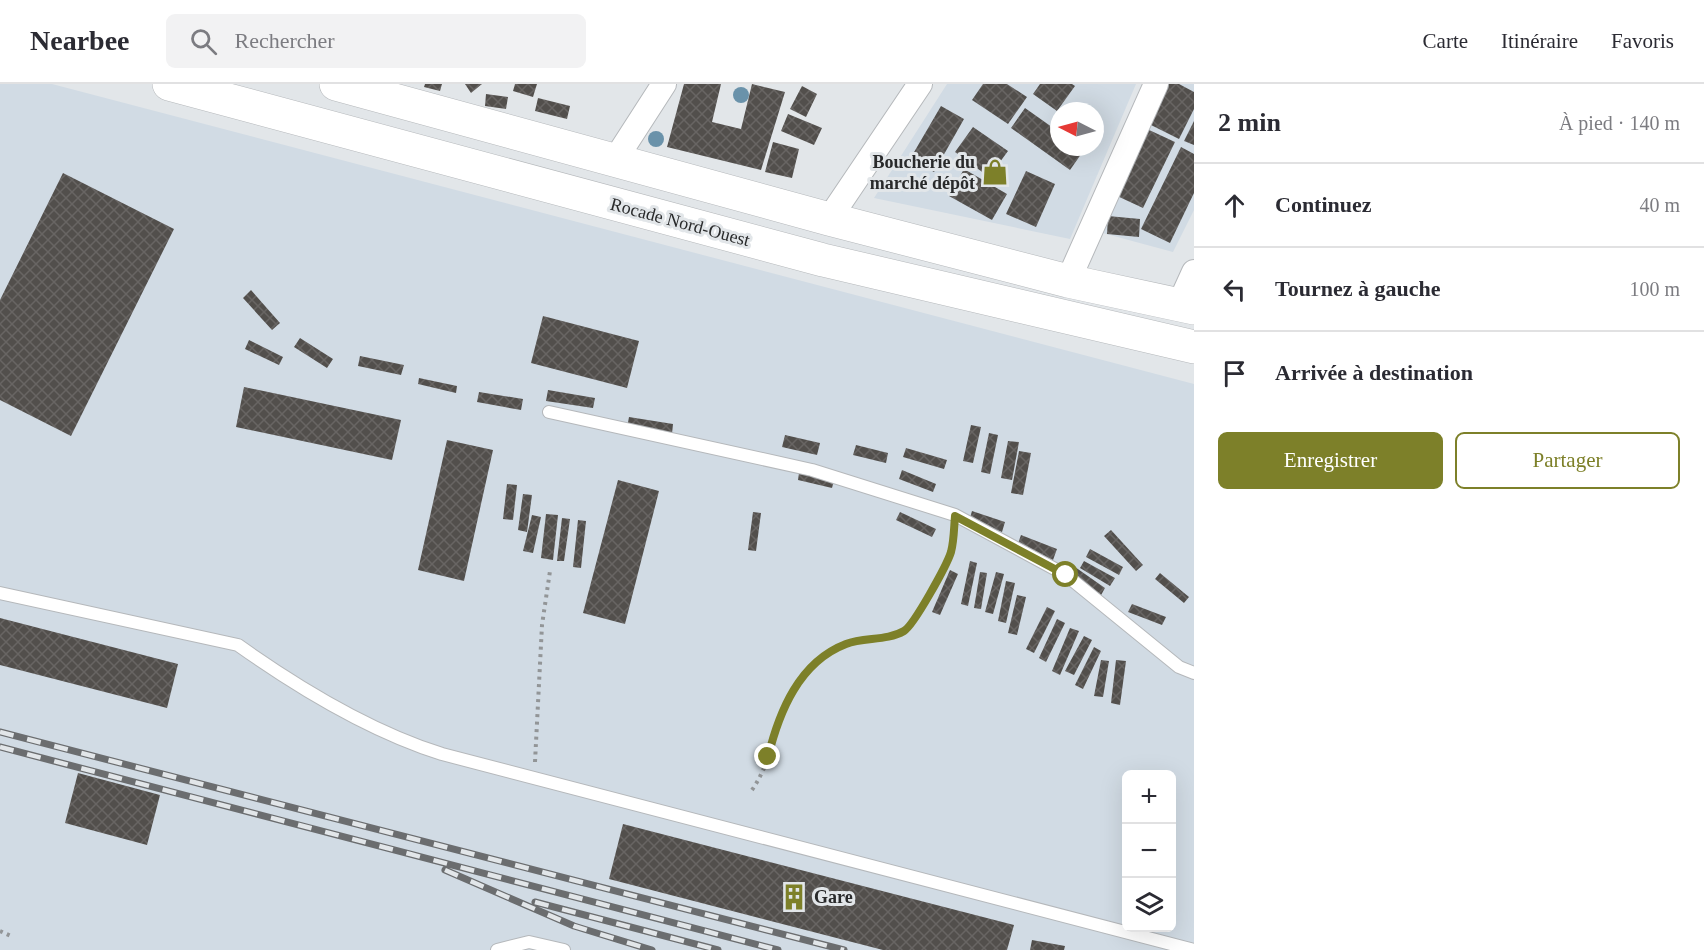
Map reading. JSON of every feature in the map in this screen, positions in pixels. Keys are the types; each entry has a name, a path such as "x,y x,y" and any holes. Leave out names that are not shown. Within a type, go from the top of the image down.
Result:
{"main road":[{"name":"Rocade Nord-Ouest","path":"168,84 823,260 1194,347"},
{"path":"347,85 829,219 1068,280 1186,307"}],"street":[{"path":"615,160 664,84"},
{"path":"829,219 920,84"},
{"path":"1068,280 1156,84"},
{"path":"1186,307 1194,272"}],"lane":[{"path":"549,412 812,470 955,516 1066,575 1179,667 1194,673"},
{"path":"0,593 238,645 375,728 442,754 1194,950"},
{"path":"497,950 530,942 564,950"}],"path":[{"path":"752,790 764,773 774,734 785,705 806,674 830,652 847,643 877,639 905,630 933,588 951,553 955,516"},
{"path":"532,778 539,725 538,683 542,625 550,571"},
{"path":"0,931 13,937"}],"shaded area":[{"path":"0,84 52,84 1194,384 1194,950 0,950"},
{"name":"Boucherie du marché dépôt","path":"947,84 1136,84 1070,239 874,198"},
{"path":"1169,84 1194,84 1194,210 1173,252 1099,232"}],"building":[{"path":"425,84 442,84 440,91 424,87"},
{"path":"465,84 482,84 471,93"},
{"path":"515,84 537,84 533,97 513,91"},
{"path":"684,84 721,84 712,122 741,129 752,84 785,92 761,170 667,147"},
{"path":"983,84 1007,84 1027,97 1008,124 972,100"},
{"path":"1040,84 1072,84 1075,86 1063,102 1050,102 1050,106 1033,94"},
{"path":"1168,84 1179,84 1194,92 1194,109 1179,139 1149,124"},
{"path":"802,86 817,94 806,117 790,109"},
{"path":"486,94 508,97 506,109 485,106"},
{"path":"538,98 570,106 567,119 535,111"},
{"path":"941,106 964,119 934,172 910,159"},
{"path":"1025,108 1050,126 1050,156 1011,128"},
{"path":"788,114 822,128 814,145 781,131"},
{"path":"1194,121 1194,145 1184,141"},
{"path":"973,127 1008,151 989,177 955,152"},
{"path":"1147,129 1175,142 1143,208 1115,195"},
{"path":"773,142 799,149 792,178 765,172"},
{"path":"1181,147 1194,154 1194,193 1170,243 1141,229"},
{"path":"1050,156 1080,156 1070,170"},
{"path":"964,169 1007,194 992,220 949,196"},
{"path":"1026,171 1055,184 1036,227 1006,214"},
{"path":"63,173 174,229 71,436 0,400 0,300"},
{"path":"1108,216 1140,219 1139,237 1107,234"},
{"path":"251,290 280,323 272,330 243,298"},
{"path":"543,316 639,341 627,388 531,363"},
{"path":"300,338 333,359 327,368 294,347"},
{"path":"249,340 283,357 279,365 245,349"},
{"path":"360,356 404,365 401,375 358,366"},
{"path":"419,378 457,386 456,393 418,384"},
{"path":"244,387 401,420 392,460 236,427"},
{"path":"548,390 595,398 593,408 546,401"},
{"path":"479,392 523,399 521,410 477,402"},
{"path":"629,417 673,424 672,434 627,428"},
{"path":"971,425 981,427 973,463 963,461"},
{"path":"989,433 998,435 990,474 981,472"},
{"path":"785,435 820,443 817,455 782,447"},
{"path":"447,440 493,450 464,581 418,570"},
{"path":"1008,441 1019,442 1012,480 1001,478"},
{"path":"856,445 888,453 886,463 853,455"},
{"path":"906,448 947,460 944,469 903,457"},
{"path":"1019,451 1031,453 1023,495 1011,493"},
{"path":"902,470 936,484 933,492 899,479"},
{"path":"799,473 834,481 832,488 798,480"},
{"path":"618,480 659,491 625,624 583,613"},
{"path":"507,484 517,485 513,520 503,519"},
{"path":"523,494 532,495 527,532 518,530"},
{"path":"972,511 1005,522 1002,532 969,521"},
{"path":"753,512 761,513 756,551 748,550"},
{"path":"900,512 936,529 932,537 896,520"},
{"path":"546,514 558,515 553,560 541,558"},
{"path":"532,515 541,517 533,553 523,551"},
{"path":"562,518 570,519 564,561 557,561"},
{"path":"578,520 586,521 581,568 573,567"},
{"path":"1111,530 1143,565 1136,571 1104,536"},
{"path":"1021,535 1057,549 1053,560 1017,546"},
{"path":"1090,549 1123,567 1119,575 1086,557"},
{"path":"970,561 977,563 968,606 961,604"},
{"path":"1084,561 1115,578 1110,586 1080,568"},
{"path":"1075,567 1105,588 1100,597 1069,575"},
{"path":"950,570 958,574 940,615 932,612"},
{"path":"980,572 987,573 981,609 974,608"},
{"path":"996,572 1004,574 993,614 985,612"},
{"path":"1160,573 1189,597 1184,603 1155,579"},
{"path":"1006,581 1015,583 1006,623 998,621"},
{"path":"1017,595 1026,597 1017,635 1008,633"},
{"path":"1132,604 1166,617 1162,625 1128,612"},
{"path":"1047,607 1055,611 1034,653 1026,649"},
{"path":"0,618 178,664 167,708 0,665"},
{"path":"1057,619 1065,623 1046,662 1039,658"},
{"path":"1070,628 1079,631 1060,675 1052,671"},
{"path":"1084,636 1092,640 1074,675 1065,671"},
{"path":"1094,647 1101,651 1083,689 1075,685"},
{"path":"1101,660 1109,661 1103,697 1094,696"},
{"path":"1116,660 1126,661 1120,705 1111,703"},
{"path":"78,773 160,795 147,845 65,823"},
{"name":"Gare","path":"623,824 1014,925 1007,950 883,950 609,879"},
{"path":"1032,940 1065,946 1064,950 1030,950"}],"railway":[{"path":"0,732 844,950"},
{"path":"0,747 778,950"},
{"path":"445,870 574,926 652,950"},
{"path":"535,902 718,950"}],"place":[{"name":"Boucherie du marché dépôt","path":"995,172"},
{"name":"Gare","path":"794,897"}],"route":[{"path":"768,757 780,714 790,695 806,674 830,652 847,643 877,639 905,630 933,588 951,553 955,516 1066,575"}]}
